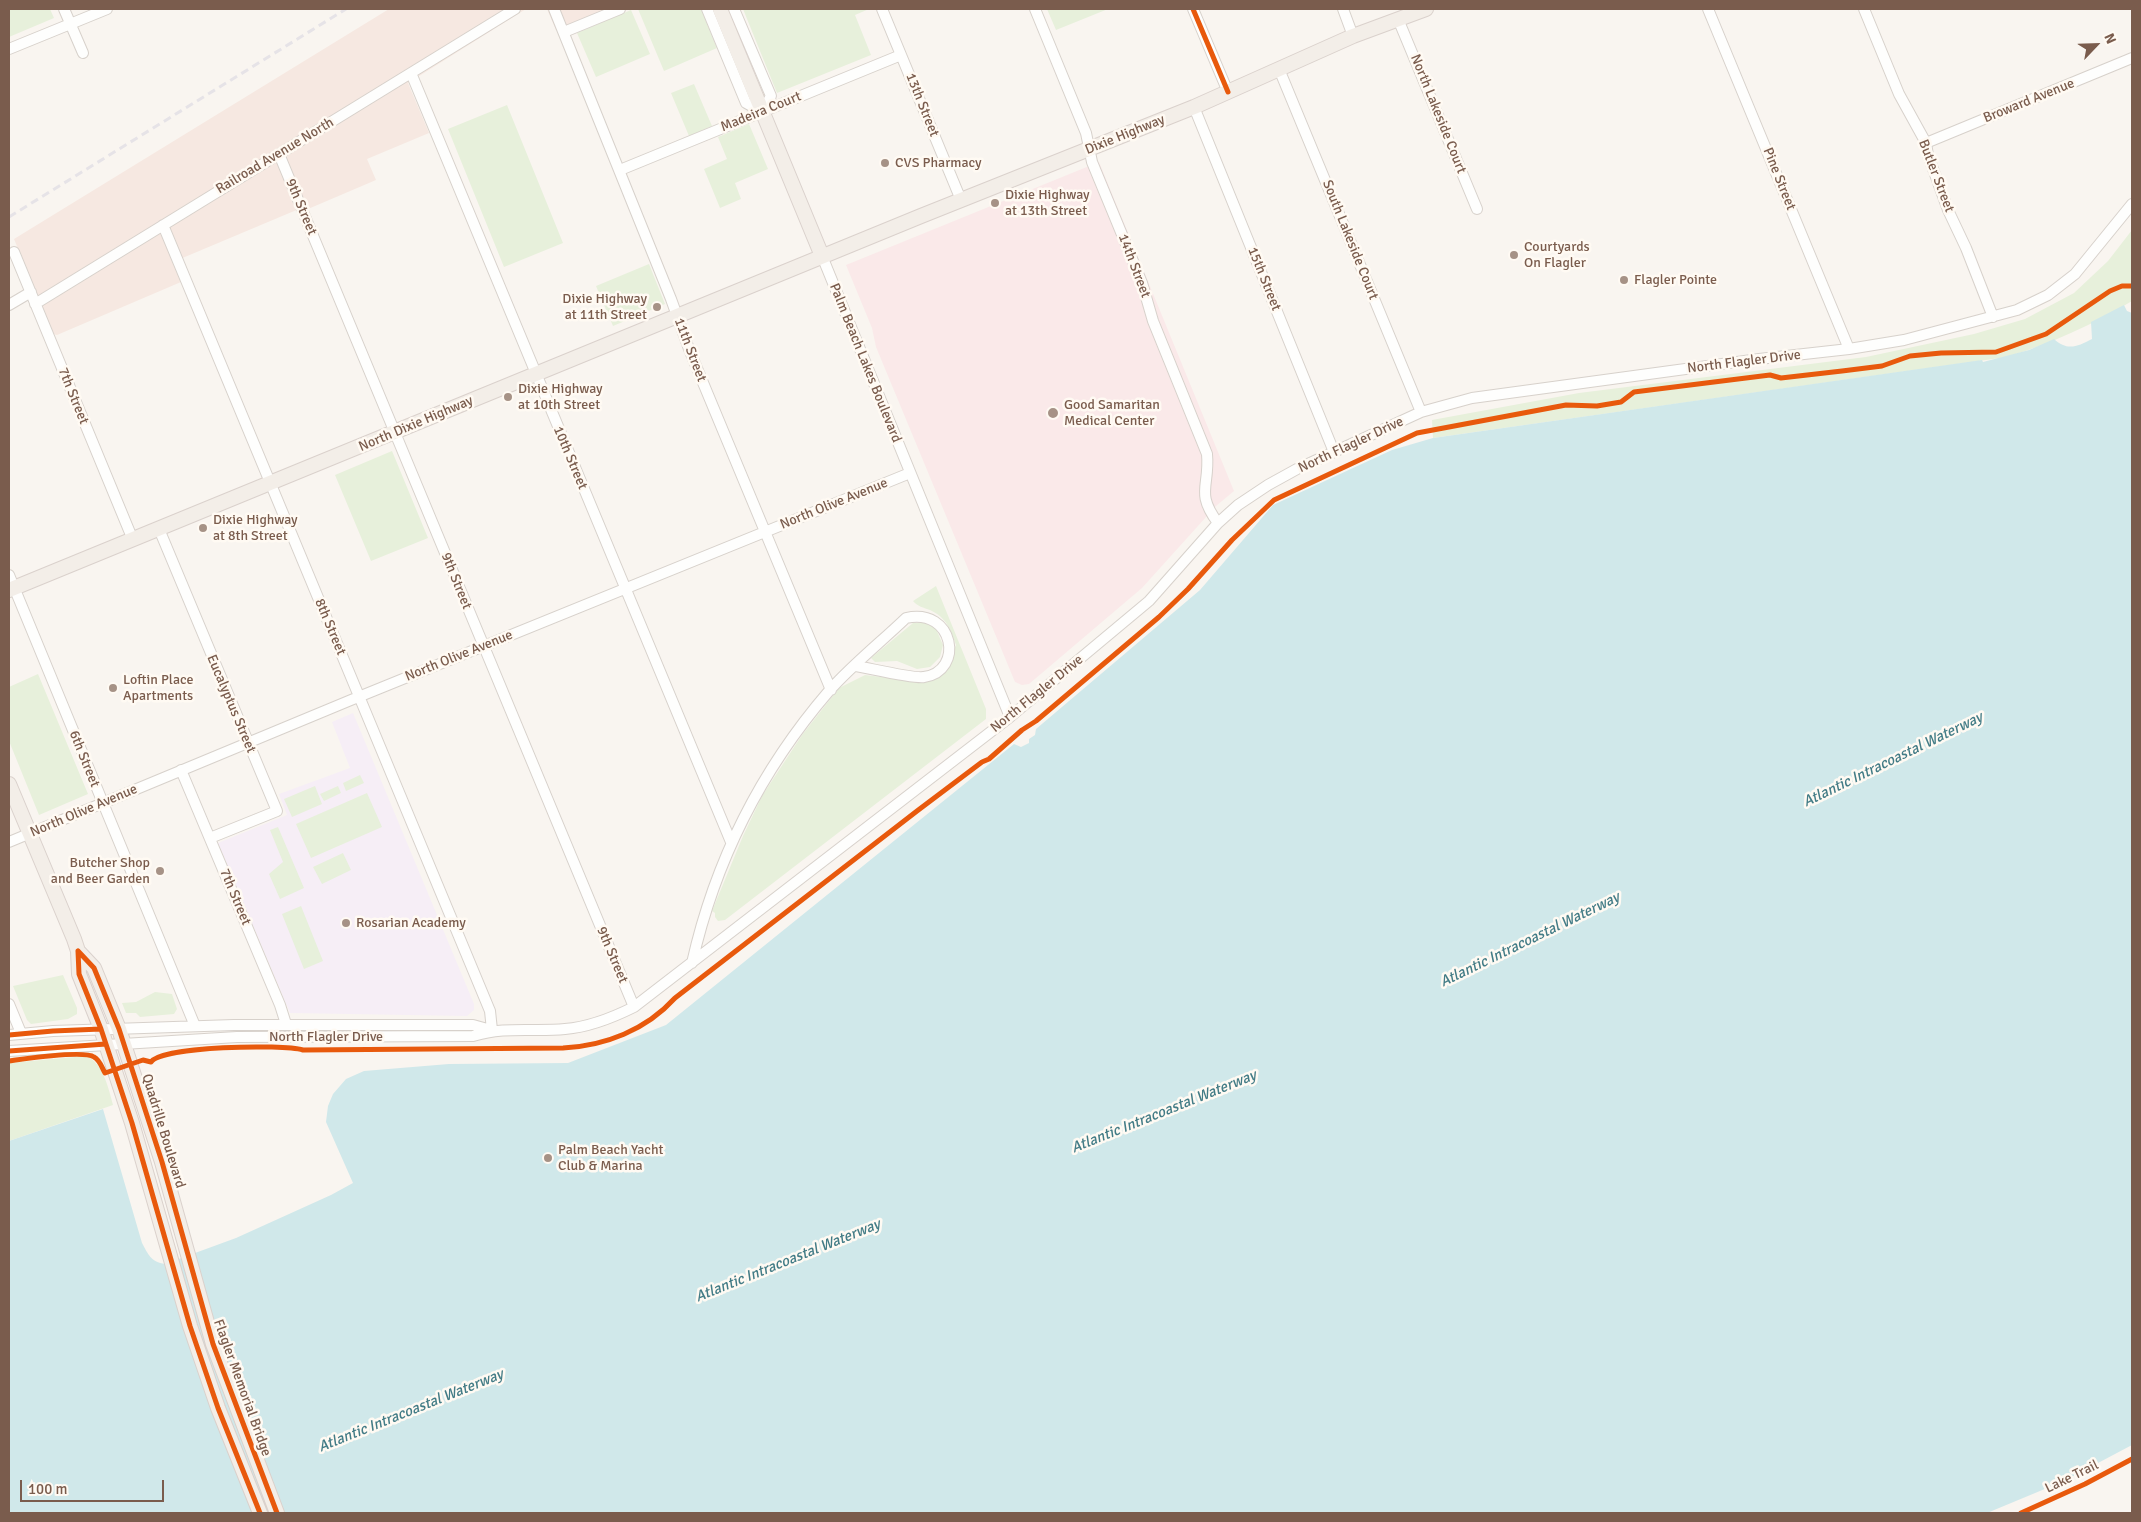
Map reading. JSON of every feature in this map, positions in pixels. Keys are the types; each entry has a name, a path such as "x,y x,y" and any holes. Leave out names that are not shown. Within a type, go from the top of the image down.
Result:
{"main road":[{"name":"Palm Beach Lakes Boulevard","path":"720,9 822,256"},
{"name":"Dixie Highway","path":"822,256 1194,107 1354,36 1426,9"},
{"name":"North Dixie Highway","path":"10,584 133,540 822,256"},
{"path":"9,784 78,951"},
{"name":"Quadrille Boulevard","path":"78,951 94,968 119,1029 160,1153 183,1240"},
{"name":"Quadrille Boulevard","path":"78,951 79,974 106,1044 142,1156 167,1244"},
{"name":"Flagler Memorial Bridge","path":"183,1240 216,1353 277,1513"},
{"name":"Flagler Memorial Bridge","path":"167,1244 208,1381 260,1513"}],"street":[{"path":"64,9 83,53"},
{"path":"9,49 108,9"},
{"name":"Railroad Avenue North","path":"35,304 515,9"},
{"name":"11th Street","path":"554,9 764,533 831,690"},
{"path":"564,32 620,9"},
{"path":"707,9 746,103 762,112 771,96 734,9"},
{"name":"13th Street","path":"882,9 961,200"},
{"name":"14th Street","path":"1035,9 1086,133 1088,149 1142,283 1153,321 1207,454 1207,474 1204,490 1205,503 1218,523"},
{"path":"1193,9 1228,92"},
{"path":"1342,9 1354,36"},
{"name":"Pine Street","path":"1708,9 1849,349"},
{"name":"Butler Street","path":"1864,9 1899,94 1926,143 1928,155 1948,210 1966,248 1993,317"},
{"name":"North Lakeside Court","path":"1398,19 1477,209"},
{"name":"Madeira Court","path":"620,170 901,54"},
{"name":"Broward Avenue","path":"1926,143 2132,58"},
{"name":"South Lakeside Court","path":"1279,69 1421,412"},
{"name":"10th Street","path":"411,73 731,842"},
{"name":"15th Street","path":"1194,107 1334,452"},
{"name":"9th Street","path":"279,154 396,432 482,647 634,1007"},
{"name":"North Flagler Drive","path":"9,1051 237,1037 473,1036 492,1030 574,1028 592,1025 612,1018 634,1007 1010,717 1149,600 1218,523 1238,505 1268,485 1421,412 1472,398 1759,359 1849,349 1904,340 2016,310 2036,302 2064,283 2085,262 2132,204"},
{"name":"8th Street","path":"163,225 490,1011 492,1030"},
{"name":"7th Street","path":"14,252 133,540"},
{"name":"Palm Beach Lakes Boulevard","path":"822,256 1010,717"},
{"path":"9,306 30,292"},
{"name":"North Olive Avenue","path":"9,842 359,697 910,473"},
{"name":"Eucalyptus Street","path":"159,529 277,811 210,838"},
{"name":"6th Street","path":"10,584 195,1026"},
{"path":"692,963 709,900 731,842 770,771 806,720 831,690 856,666 906,618 919,616 932,619 942,627 949,640 946,661 936,672 924,678 856,666"},
{"name":"7th Street","path":"181,770 280,1005 286,1024"},
{"path":"9,1004 21,1033"},
{"name":"North Flagler Drive","path":"9,1035 101,1029 286,1024 473,1025 492,1030"}],"shaded area":[{"path":"389,9 526,9 408,83 429,133 367,159 376,180 308,209 306,206 173,262 181,282 57,335 53,334 14,239"},
{"path":"547,9 607,9 556,30"},
{"name":"Good Samaritan Medical Center","path":"1099,162 1234,491 1216,506 1142,588 1029,684 1022,685 1015,682 876,347 872,328 846,265"},
{"name":"Rosarian Academy","path":"353,713 474,1004 474,1010 467,1016 290,1013 218,843 287,815 279,794 350,768 332,722"}],"green space":[{"path":"9,9 50,9 54,18 9,37"},
{"path":"638,9 701,9 717,48 664,71"},
{"path":"743,9 869,9 855,15 871,55 777,93"},
{"path":"1047,9 1108,9 1056,30"},
{"path":"631,10 650,54 596,77 577,33"},
{"path":"694,84 712,126 689,136 671,93"},
{"path":"507,105 563,243 504,267 448,129"},
{"path":"749,124 768,169 735,183 741,199 720,208 704,169 727,159 718,137"},
{"path":"2132,230 2132,301 2071,333 2007,357 1433,438 1432,420 1579,393 1866,357 1974,334 2025,319 2074,293 2108,261"},
{"path":"649,264 665,304 613,326 596,286"},
{"path":"392,451 428,538 371,561 335,475"},
{"path":"936,586 986,709 986,719 725,920 718,921 715,913 712,911 762,796 802,735 839,688 865,675 923,682 944,673 956,645 952,634 940,616 913,601"},
{"path":"927,622 936,629 943,645 940,657 930,667 917,669 897,661 875,662 871,658 913,623"},
{"path":"38,674 88,794 39,815 9,741 9,687"},
{"path":"360,775 364,783 346,791 343,783"},
{"path":"315,786 322,804 292,817 284,799"},
{"path":"338,786 341,793 324,801 320,794"},
{"path":"367,793 382,827 311,858 296,824"},
{"path":"278,827 304,888 280,899 269,874 283,862 270,830"},
{"path":"343,853 351,870 322,884 313,867"},
{"path":"301,906 323,961 304,969 282,914"},
{"path":"63,975 77,1008 77,1014 68,1019 31,1024 27,1020 13,986"},
{"path":"155,992 172,994 177,1009 174,1014 140,1017 136,1013 126,1013 122,1003 136,1002"},
{"path":"86,1056 92,1059 101,1070 113,1105 9,1141 9,1063"}],"water":[{"name":"Atlantic Intracoastal Waterway","path":"2124,305 2127,311 2132,313 2132,1445 2064,1481 1987,1513 9,1513 9,1141 103,1109 142,1243 150,1257 165,1264 236,1238 331,1195 353,1183 326,1122 328,1106 333,1094 346,1079 364,1071 449,1064 568,1063 666,1025 1014,744 1021,747 1029,743 1029,739 1035,735 1036,729 1200,590 1273,505 1392,450 1433,438 1982,360 1983,362 2029,350 2054,339 2063,345 2077,346 2092,339 2091,322"}],"railway":[{"path":"9,217 346,9"}],"cycle path":[{"path":"1193,9 1228,92"},
{"path":"9,1061 78,1054 88,1055 98,1060 105,1073 143,1060 151,1062 160,1057 176,1053 223,1048 272,1047 303,1050 563,1048 579,1047 609,1040 651,1019 675,998 917,811 982,762 989,759 1022,730 1036,721 1159,617 1188,589 1232,540 1274,500 1417,433 1566,405 1597,406 1621,402 1634,392 1770,375 1781,378 1882,366 1910,356 1941,353 1996,352 2046,334 2110,291 2122,286 2132,286"},
{"path":"78,951 94,968 119,1029 162,1162 213,1344 277,1513"},
{"path":"78,951 79,974 101,1029 132,1123 190,1326 218,1408 260,1513"},
{"path":"9,1035 101,1029"},
{"path":"9,1051 106,1044"},
{"name":"Lake Trail","path":"2021,1513 2085,1484 2132,1459"}],"place":[{"name":"CVS Pharmacy","path":"885,163"},
{"name":"Dixie Highway at 13th Street","path":"995,203"},
{"name":"Courtyards On Flagler","path":"1514,255"},
{"name":"Flagler Pointe","path":"1624,280"},
{"name":"Dixie Highway at 11th Street","path":"657,307"},
{"name":"Dixie Highway at 10th Street","path":"508,397"},
{"name":"Good Samaritan Medical Center","path":"1053,413"},
{"name":"Dixie Highway at 8th Street","path":"203,528"},
{"name":"Loftin Place Apartments","path":"113,688"},
{"name":"Butcher Shop and Beer Garden","path":"160,871"},
{"name":"Rosarian Academy","path":"346,923"},
{"name":"Palm Beach Yacht Club & Marina","path":"548,1158"}]}
